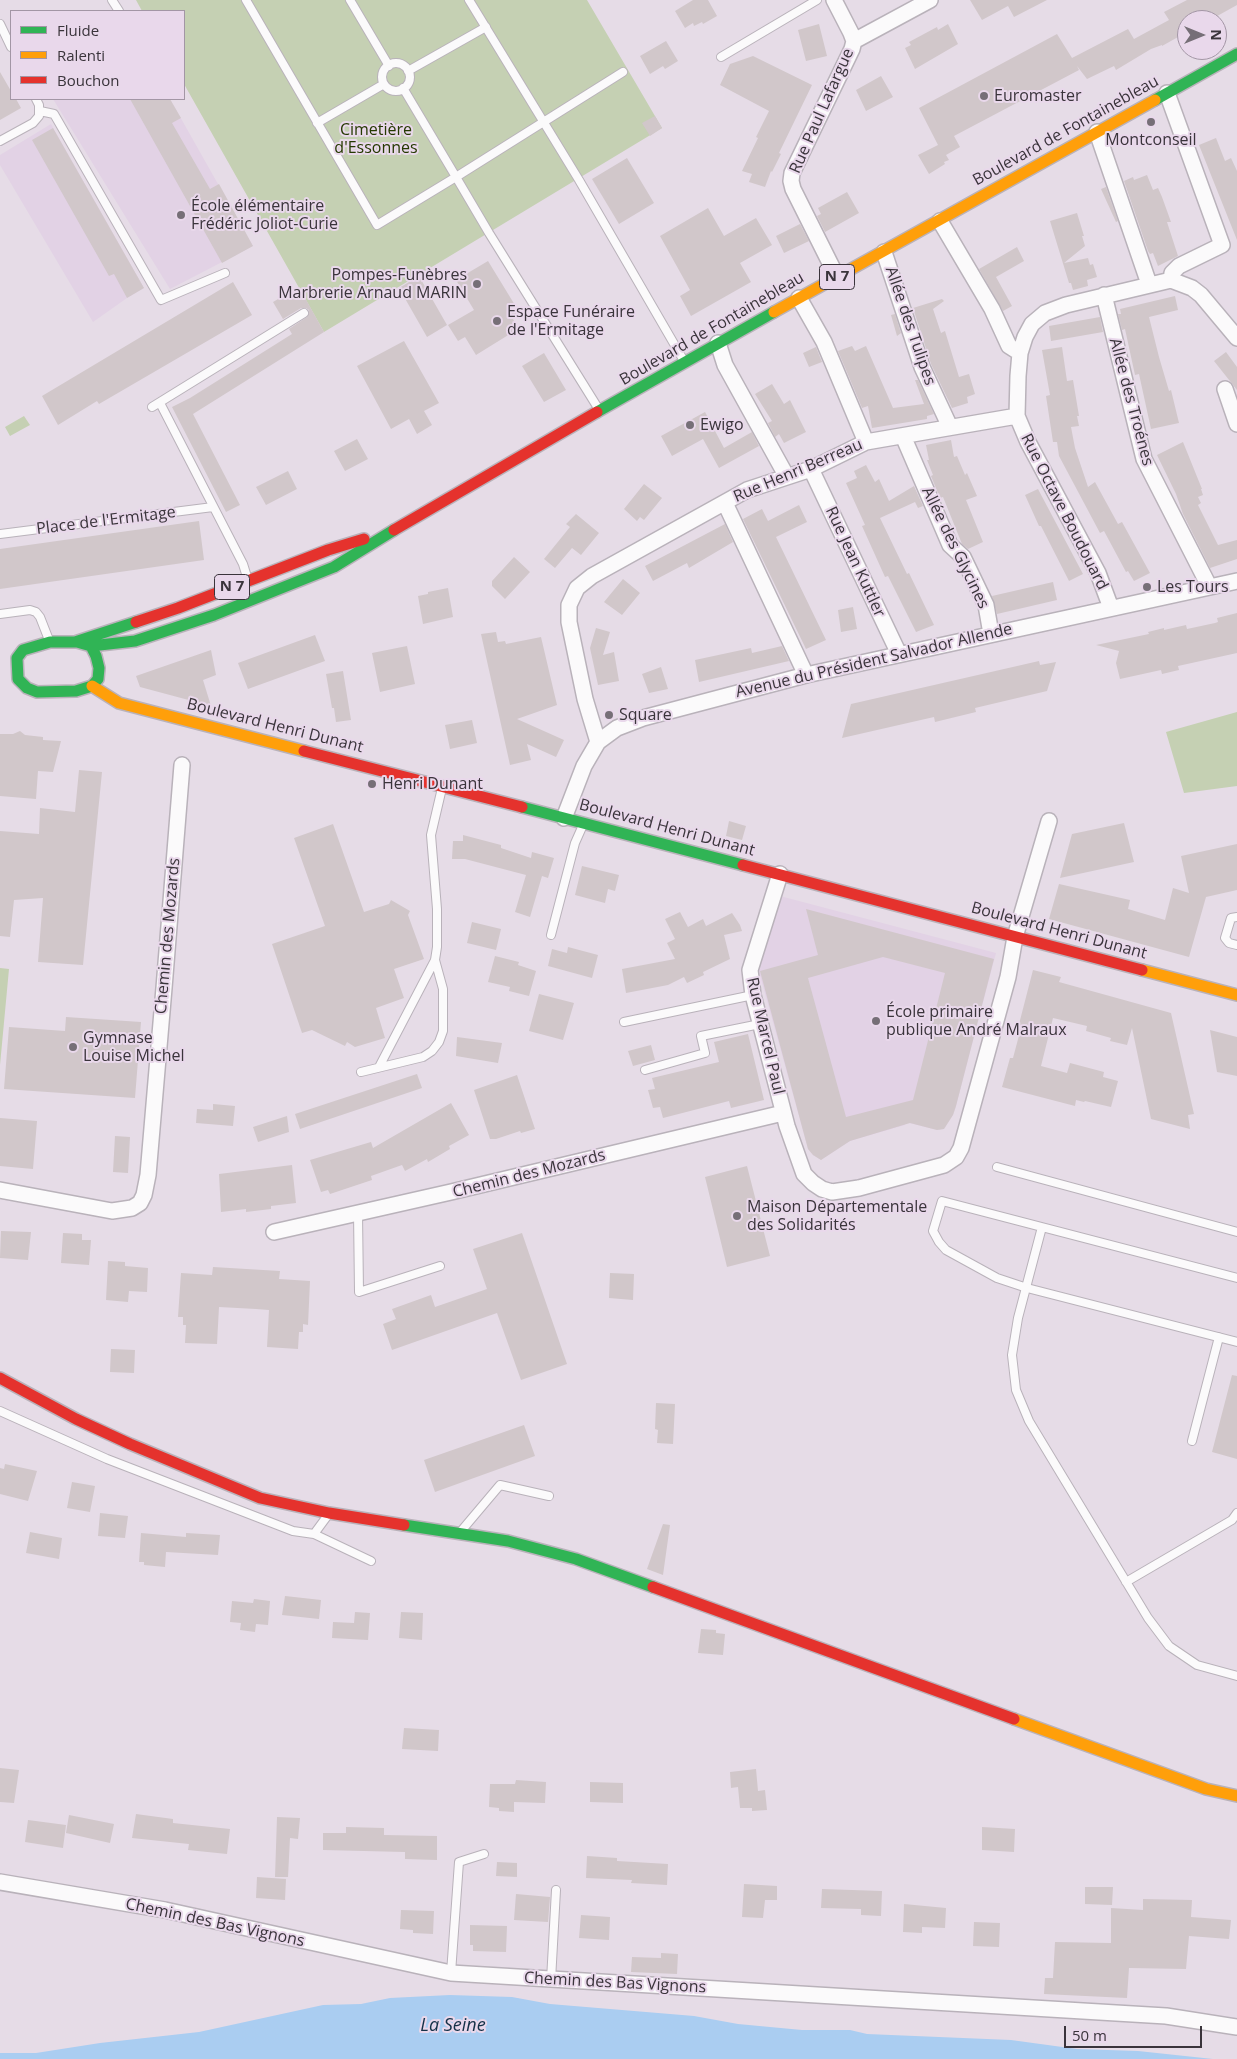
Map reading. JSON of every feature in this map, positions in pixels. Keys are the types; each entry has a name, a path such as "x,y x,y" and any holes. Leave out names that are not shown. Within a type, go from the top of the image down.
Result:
{"main road":[{"name":"Boulevard de Fontainebleau","path":"90,646 135,641 214,615 334,567 492,472 685,362 1237,54"},
{"name":"Boulevard de Fontainebleau","path":"75,642 178,608 328,550 390,533"},
{"name":"N 7","path":"6,654 50,642 75,642 90,646"},
{"path":"23,650 17,658 13,679 37,692 76,691 92,686 98,679 99,668 96,656 90,646"},
{"name":"Boulevard Henri Dunant","path":"92,686 119,703 780,874 1237,995"},
{"path":"0,1378 76,1419 200,1474 260,1498 329,1513 508,1540 576,1559 1206,1789 1237,1796"}],"street":[{"name":"Rue Paul Lafargue","path":"834,0 854,40 848,59 792,172 791,181 837,277"},
{"path":"854,40 930,0"},
{"path":"1167,93 1222,245 1179,266 1172,273 1171,280"},
{"path":"1097,132 1149,284"},
{"path":"940,221 992,309 1009,346 1020,353"},
{"name":"Allée des Tulipes","path":"884,252 922,367 950,427"},
{"path":"1017,416 1016,399 1020,353 1025,337 1032,324 1045,313 1066,305 1171,280 1192,288 1201,295 1237,338"},
{"name":"Allée des Troénes","path":"1104,295 1144,459 1209,586"},
{"path":"799,298 824,342 866,442"},
{"path":"718,344 725,365 787,477"},
{"path":"1225,389 1236,418"},
{"name":"Rue Henri Berreau","path":"598,742 585,699 569,622 569,605 577,588 592,576 747,490 811,469 866,442 1017,416"},
{"name":"Rue Octave Boudouard","path":"1017,416 1028,442 1098,573 1111,608"},
{"name":"Allée des Glycines","path":"903,436 950,546 963,557 986,605 991,634"},
{"name":"Rue Jean Kuttler","path":"811,469 899,654"},
{"path":"725,503 806,675"},
{"name":"Avenue du Président Salvador Allende","path":"564,818 584,766 598,742 617,728 643,718 806,675 1237,581"},
{"name":"Chemin des Mozards","path":"0,1190 112,1211 132,1208 140,1203 144,1195 148,1175 182,764"},
{"name":"Rue Marcel Paul","path":"780,874 751,964 750,984 760,1024 783,1112 804,1174 822,1189 832,1192 859,1188 950,1161 956,1157 961,1148 1008,977 1020,917 1049,821"},
{"name":"Chemin des Mozards","path":"274,1232 783,1112"},
{"name":"Chemin des Bas Vignons","path":"0,1882 165,1910 450,1973 1166,2016 1237,2027"}],"lane":[{"path":"246,0 377,225 622,72"},
{"path":"350,0 389,66"},
{"path":"469,0 544,122 685,362"},
{"path":"721,57 817,0"},
{"path":"0,24 10,45"},
{"path":"408,71 486,27"},
{"path":"397,64 408,71 408,82 403,88 391,90 382,80 383,72 389,66 397,64"},
{"path":"317,123 384,84"},
{"path":"403,88 489,233 600,412"},
{"path":"0,141 33,122 39,116 40,111 36,100"},
{"path":"40,111 54,114 161,300 225,273"},
{"path":"152,407 304,313"},
{"path":"160,403 243,564 248,581 234,595"},
{"path":"189,479 198,478"},
{"name":"Place de l'Ermitage","path":"0,534 213,507"},
{"path":"214,615 228,602"},
{"path":"0,614 30,610 36,612 40,617 50,642"},
{"path":"379,1067 435,960 437,948 437,909 431,835 442,786"},
{"path":"551,935 575,843 584,823"},
{"path":"1237,917 1231,918 1226,938 1229,943 1237,945"},
{"path":"360,1072 423,1057 432,1051 439,1042 442,1031 443,989 435,960"},
{"path":"624,1022 753,995"},
{"path":"646,1070 704,1053 702,1036 760,1024"},
{"path":"998,1167 1237,1232"},
{"path":"1237,1278 942,1201 934,1231 942,1246 966,1262 997,1278 1028,1288 1237,1342"},
{"path":"358,1213 359,1292 440,1266"},
{"path":"1042,1227 1028,1288 1018,1318 1012,1355 1016,1390 1029,1421 1148,1618 1169,1646 1197,1665 1237,1676"},
{"path":"1192,1441 1219,1337"},
{"path":"0,1411 116,1462 293,1531 314,1534 371,1561"},
{"path":"459,1534 500,1485 549,1496"},
{"path":"314,1534 329,1513"},
{"path":"1126,1582 1232,1520 1237,1513"},
{"path":"450,1973 459,1862 484,1854"},
{"path":"551,1980 556,1890"}],"shaded area":[{"name":"École élémentaire Frédéric Joliot-Curie","path":"54,100 171,100 253,246 170,289"},
{"path":"51,124 144,288 93,322 0,165 0,155"},
{"name":"École primaire publique André Malraux","path":"780,896 996,953 956,1106 953,1115 944,1129 937,1130 905,1122 905,1125 850,1141 821,1160 808,1149 758,968"}],"green space":[{"name":"Cimetière d'Essonnes","path":"136,0 587,0 662,128 324,332 185,86 185,10 141,10"},
{"path":"24,416 30,425 10,436 5,427"},
{"path":"1237,712 1237,786 1184,793 1166,732"},
{"path":"0,968 9,969 0,1065"}],"water":[{"name":"La Seine","path":"450,1995 512,1997 550,2004 694,2016 738,2024 802,2030 850,2030 867,2034 1011,2040 1077,2049 1138,2051 1213,2059 0,2059 0,2053 36,2053 100,2043 199,2032 323,2005 361,2004 390,1998"}],"building":[{"path":"693,0 708,0 717,16 703,24 702,22 694,26 693,23 685,28 675,11"},
{"path":"970,0 1047,0 1014,17 1008,6 982,20"},
{"name":"Euromaster","path":"1187,0 1237,0 1237,5 1227,11 1177,10 1177,38 1162,46 1151,49 1116,70 1114,66 1087,79 1077,66 1079,70 954,136 960,147 946,155 949,160 929,174 918,155 938,145 919,108 1057,34 1072,58 1128,29 1134,39 1169,20 1164,12"},
{"path":"819,24 827,56 806,61 798,30"},
{"path":"948,24 958,44 915,69 905,48 911,45 909,42 937,27 938,30"},
{"path":"666,41 678,61 665,69 663,66 650,74 640,56"},
{"path":"753,56 812,85 779,153 781,154 771,171 765,187 749,182 752,174 742,171 769,111 720,85 730,64"},
{"path":"0,72 10,89 10,100 17,100 21,108 0,120"},
{"path":"881,76 893,97 866,111 856,90"},
{"path":"131,100 171,100 181,118 172,123 210,189 219,184 253,246 222,263"},
{"path":"655,116 662,128 650,136 642,123"},
{"path":"53,128 144,288 127,298 114,274 109,276 32,140"},
{"path":"1216,138 1225,161 1231,158 1237,171 1237,240 1199,145"},
{"path":"627,158 654,203 619,224 592,179"},
{"path":"1147,175 1153,190 1158,188 1162,197 1171,222 1167,222 1178,256 1158,266 1153,253 1150,254 1148,251 1124,181 1133,177 1134,180"},
{"path":"1106,187 1118,221 1116,222 1101,189"},
{"path":"847,192 859,213 825,232 817,216 821,214 818,208"},
{"path":"708,208 724,236 756,218 772,245 740,263 751,282 691,316 680,296 690,290 660,236"},
{"path":"1077,213 1085,246 1064,263 1088,258 1090,265 1093,264 1097,277 1087,280 1088,286 1073,290 1071,283 1069,283 1050,221"},
{"path":"800,224 809,241 784,253 776,236"},
{"path":"1017,247 1024,261 996,277 1012,306 1003,311 979,269"},
{"path":"488,261 521,315 513,319 518,329 476,355 465,337 458,341 448,325 474,310 456,280"},
{"path":"419,276 447,325 427,337 399,288"},
{"path":"233,282 252,315 99,404 97,401 58,425 42,396"},
{"path":"299,287 324,332 193,414 240,505 226,512 172,407 190,398 292,334 289,329 307,317 309,310 301,308 283,319 273,302"},
{"path":"1175,296 1178,310 1149,317 1179,423 1151,429 1139,374 1135,375 1125,329 1122,330 1118,314 1121,314 1120,309"},
{"path":"942,299 944,301 933,309 941,333 945,331 959,377 969,374 975,394 967,397 968,403 952,408 931,364 913,308"},
{"path":"895,314 901,333 897,336 891,315"},
{"path":"1100,317 1103,332 1051,341 1049,326"},
{"path":"404,341 439,403 424,411 432,425 417,434 409,419 391,429 357,366"},
{"path":"852,346 855,351 866,346 893,408 924,404 915,380 918,380 934,414 927,416 927,419 872,428 868,406 862,408 838,351"},
{"path":"816,347 822,362 809,367 803,353"},
{"path":"1062,347 1067,381 1073,380 1079,416 1077,416 1079,426 1071,427 1075,448 1088,487 1095,482 1118,524 1122,522 1150,573 1134,581 1128,571 1126,572 1104,531 1100,533 1059,456 1057,442 1053,442 1046,396 1050,395 1042,350"},
{"path":"1226,352 1237,367 1237,390 1214,361"},
{"path":"544,353 566,390 544,402 522,366"},
{"path":"772,384 784,404 790,400 806,432 784,443 779,434 775,437 768,423 772,421 755,394"},
{"path":"705,412 724,448 752,432 759,446 719,468 703,439 672,456 661,436"},
{"path":"357,439 368,459 345,471 334,451"},
{"path":"951,440 954,457 957,456 977,496 966,500 983,542 968,549 962,544 943,497 940,498 927,460 929,460 926,445"},
{"path":"1183,442 1202,489 1203,495 1198,497 1201,503 1198,505 1218,545 1237,540 1237,559 1210,568 1183,514 1176,494 1157,455"},
{"path":"866,465 875,482 879,479 889,501 914,486 923,506 918,508 915,502 880,518 934,625 916,632 888,576 885,577 862,526 865,525 846,483 857,478 854,471"},
{"path":"288,471 297,489 266,505 256,487"},
{"path":"644,484 662,498 644,520 640,517 637,521 624,509"},
{"path":"1038,489 1083,574 1069,581 1041,526 1039,526 1025,495"},
{"path":"799,505 807,522 776,537 826,640 806,649 743,519 762,509 768,521"},
{"path":"576,514 599,533 581,555 572,548 555,568 544,559 570,527 566,524"},
{"path":"199,521 204,560 0,589 0,549"},
{"path":"725,524 733,542 689,568 687,563 653,581 645,566"},
{"path":"514,557 530,572 505,599 492,586 492,581"},
{"path":"623,579 640,593 622,615 604,602"},
{"path":"1053,582 1057,600 997,614 992,596"},
{"path":"448,588 453,617 423,624 418,596"},
{"path":"853,607 857,629 841,632 838,610"},
{"path":"1237,613 1237,653 1178,666 1179,670 1162,674 1161,670 1120,679 1116,663 1119,651 1096,645 1149,634 1148,632 1164,628 1164,630 1186,625 1187,629 1215,623 1218,622 1217,618"},
{"path":"596,628 610,632 603,655 614,652 619,681 598,685 590,648"},
{"path":"496,632 498,642 505,641 506,644 541,637 557,705 517,719 564,740 556,757 527,744 531,760 510,765 481,634"},
{"path":"315,635 325,661 248,689 238,663"},
{"path":"407,646 415,684 380,692 372,653"},
{"path":"782,646 789,661 699,682 695,660 751,648 752,653"},
{"path":"211,650 216,675 203,680 211,706 140,687 136,676"},
{"path":"1039,661 1040,665 1056,662 1047,691 975,708 976,712 935,722 934,717 842,738 851,704"},
{"path":"661,667 668,689 649,693 642,674"},
{"path":"343,671 351,720 336,722 326,674"},
{"path":"472,720 477,743 450,749 445,725"},
{"path":"20,731 25,735 43,737 43,740 61,741 53,772 38,771 36,799 0,796 0,734 13,734"},
{"path":"79,770 102,772 83,965 38,962 43,898 14,900 10,937 0,936 0,831 39,834 40,808 75,812"},
{"path":"729,821 746,826 742,840 726,836"},
{"path":"1124,823 1134,862 1060,878 1072,834"},
{"path":"333,824 364,912 389,904 391,900 410,911 408,915 424,959 394,969 404,998 376,1008 385,1038 355,1047 347,1042 345,1046 312,1030 302,1033 272,944 325,926 294,838"},
{"path":"463,835 501,845 501,848 531,858 532,852 554,858 548,878 542,876 530,917 515,912 526,875 465,859 452,859 453,841 463,841"},
{"path":"1237,844 1237,890 1206,897 1189,957 1049,919 1059,884 1130,900 1128,909 1165,920 1173,888 1189,893 1181,856"},
{"path":"582,866 619,875 615,891 608,889 605,903 575,895"},
{"path":"806,909 994,959 956,1106 953,1115 944,1129 937,1130 910,1123 850,1141 821,1160 808,1149 760,971 818,955","holes":["883,957 945,973 913,1100 846,1117 808,978"]},
{"path":"680,912 688,927 703,919 706,926 732,913 742,931 724,935 730,959 703,972 704,975 687,983 684,977 668,985 626,993 622,969 675,959 667,943 675,939 665,919"},
{"path":"472,922 501,929 496,950 467,943"},
{"path":"568,947 598,955 592,978 548,966 552,949 567,953"},
{"path":"495,956 519,962 518,965 536,971 529,996 509,991 510,987 488,982"},
{"path":"1033,970 1061,977 1059,982 1171,1013 1194,1114 1188,1115 1190,1129 1151,1119 1132,1028 1127,1045 1110,1041 1111,1038 1086,1031 1087,1026 1053,1018 1041,1066 1067,1073 1070,1063 1104,1072 1103,1077 1118,1081 1111,1107 1076,1100 1075,1106 1002,1087 1010,1058 1013,1058 1021,1028 1018,1028"},
{"path":"539,994 574,1003 563,1040 529,1031"},
{"name":"Gymnase Louise Michel","path":"66,1017 141,1022 135,1098 4,1089 9,1027 65,1031"},
{"path":"1210,1030 1237,1037 1237,1076 1217,1072"},
{"path":"748,1034 764,1100 731,1108 729,1101 663,1118 660,1107 653,1108 648,1090 655,1089 652,1078 719,1062 714,1042"},
{"path":"457,1037 502,1043 498,1063 456,1056"},
{"path":"651,1045 655,1060 633,1066 628,1051"},
{"path":"417,1074 422,1088 300,1129 295,1114"},
{"path":"517,1075 535,1129 490,1139 474,1090"},
{"path":"451,1103 469,1135 449,1146 450,1149 428,1162 427,1159 405,1171 402,1165 371,1176 372,1180 330,1194 328,1190 321,1192 310,1160 371,1142 373,1148"},
{"path":"213,1104 235,1106 233,1126 196,1123 197,1109 213,1110"},
{"path":"287,1116 289,1132 258,1142 253,1127"},
{"path":"0,1118 37,1121 33,1169 0,1166"},
{"path":"115,1136 130,1137 128,1173 113,1172"},
{"path":"292,1165 296,1203 246,1212 246,1209 221,1212 219,1174"},
{"name":"Maison Départementale des Solidarités","path":"747,1166 770,1256 727,1267 705,1177"},
{"path":"1,1231 31,1232 28,1260 0,1258"},
{"path":"63,1233 82,1234 82,1240 91,1240 89,1265 61,1263"},
{"path":"522,1233 567,1364 521,1380 497,1313 392,1350 383,1324 396,1319 392,1309 431,1295 435,1307 487,1289 473,1249"},
{"path":"108,1261 125,1262 125,1266 148,1268 147,1292 129,1291 128,1302 106,1300"},
{"path":"213,1267 280,1271 279,1279 310,1281 308,1325 303,1324 303,1332 299,1332 298,1349 267,1347 269,1310 219,1307 217,1344 185,1343 186,1325 183,1325 183,1317 178,1317 181,1273 212,1275"},
{"path":"610,1273 634,1274 633,1300 609,1298"},
{"path":"111,1349 135,1350 134,1373 110,1372"},
{"path":"1232,1375 1237,1376 1237,1459 1212,1452"},
{"path":"656,1403 675,1404 673,1444 657,1443 658,1430 655,1429"},
{"path":"524,1425 535,1456 435,1492 424,1460"},
{"path":"5,1464 37,1471 28,1501 0,1494 0,1468 4,1469"},
{"path":"72,1482 95,1486 90,1512 67,1508"},
{"path":"100,1513 128,1516 125,1538 98,1536"},
{"path":"663,1524 670,1525 663,1575 647,1569"},
{"path":"30,1532 62,1538 59,1559 26,1553"},
{"path":"141,1533 186,1537 186,1533 220,1535 218,1555 166,1552 165,1567 144,1565 144,1562 139,1562"},
{"path":"285,1596 321,1600 319,1619 282,1615"},
{"path":"254,1599 270,1601 268,1625 256,1624 255,1632 240,1630 241,1623 230,1622 232,1601 253,1603"},
{"path":"355,1612 370,1613 368,1640 332,1638 333,1622 354,1623"},
{"path":"401,1612 423,1613 422,1640 399,1638"},
{"path":"701,1629 716,1630 716,1633 725,1634 723,1655 698,1653"},
{"path":"404,1728 439,1730 438,1751 402,1749"},
{"path":"0,1768 19,1770 14,1803 0,1802"},
{"path":"756,1769 758,1791 765,1790 767,1810 752,1811 752,1808 740,1808 738,1787 731,1788 730,1772"},
{"path":"516,1780 546,1782 545,1803 514,1802 514,1812 499,1811 499,1808 489,1807 490,1784 515,1784"},
{"path":"590,1782 623,1783 623,1803 590,1802"},
{"path":"136,1814 173,1819 173,1823 230,1829 227,1854 188,1850 189,1844 132,1838"},
{"path":"69,1815 114,1824 110,1843 66,1833"},
{"path":"277,1817 300,1818 298,1839 290,1838 288,1877 275,1877"},
{"path":"28,1820 66,1825 63,1848 25,1842"},
{"path":"346,1827 384,1828 384,1835 437,1836 437,1860 405,1859 405,1852 323,1850 323,1833 346,1833"},
{"path":"982,1827 1015,1829 1014,1852 982,1850"},
{"path":"587,1856 617,1858 617,1861 668,1864 667,1885 631,1883 632,1880 586,1878"},
{"path":"497,1862 517,1863 517,1877 496,1876"},
{"path":"257,1877 286,1879 285,1900 256,1898"},
{"path":"744,1884 777,1886 777,1900 765,1900 763,1918 742,1917"},
{"path":"1085,1887 1113,1887 1112,1905 1085,1904"},
{"path":"822,1889 882,1891 881,1916 861,1915 861,1909 821,1908"},
{"path":"516,1894 550,1897 548,1922 514,1920"},
{"path":"1143,1899 1192,1900 1191,1917 1231,1920 1229,1939 1189,1936 1186,1969 1129,1968 1127,1998 1044,1994 1045,1978 1053,1978 1055,1942 1111,1943 1111,1908 1143,1910"},
{"path":"904,1904 946,1908 945,1928 922,1927 922,1933 903,1932"},
{"path":"401,1910 434,1911 433,1934 413,1933 413,1930 400,1929"},
{"path":"581,1915 610,1917 609,1940 579,1938"},
{"path":"974,1922 1000,1923 999,1947 973,1946"},
{"path":"470,1925 507,1926 506,1952 473,1951 473,1945 470,1945"},
{"path":"661,1953 678,1954 677,1974 631,1972 632,1957 661,1958"}],"traffic: fast":[{"path":"1155,100 1237,54"},
{"path":"597,412 774,312"},
{"path":"91,646 135,641 214,615 334,567 394,530"},
{"path":"77,642 91,646 96,656 99,668 98,679 92,686 76,691 37,692 27,688 18,679 17,658 23,650 50,642 75,642 136,622"},
{"path":"522,807 743,865"},
{"path":"404,1525 508,1541 576,1559 653,1587"}],"traffic: slow":[{"path":"774,312 1155,100"},
{"path":"92,686 119,703 304,751"},
{"path":"1142,970 1237,995"},
{"path":"1014,1719 1206,1789 1237,1796"}],"traffic: jam":[{"path":"394,530 597,412"},
{"path":"136,622 178,608 328,550 364,539"},
{"path":"304,751 522,807"},
{"path":"743,865 1142,970"},
{"path":"0,1378 76,1419 130,1444 260,1498 329,1513 404,1525"},
{"path":"653,1587 1014,1719"}],"place":[{"name":"Euromaster","path":"984,96"},
{"name":"Montconseil","path":"1151,122"},
{"name":"École élémentaire Frédéric Joliot-Curie","path":"181,215"},
{"name":"Pompes-Funèbres Marbrerie Arnaud MARIN","path":"477,284"},
{"name":"Espace Funéraire de l'Ermitage","path":"497,321"},
{"name":"Ewigo","path":"690,425"},
{"name":"Les Tours","path":"1147,587"},
{"name":"Square","path":"609,715"},
{"name":"Henri Dunant","path":"372,784"},
{"name":"École primaire publique André Malraux","path":"876,1021"},
{"name":"Gymnase Louise Michel","path":"73,1047"},
{"name":"Maison Départementale des Solidarités","path":"737,1216"}]}
